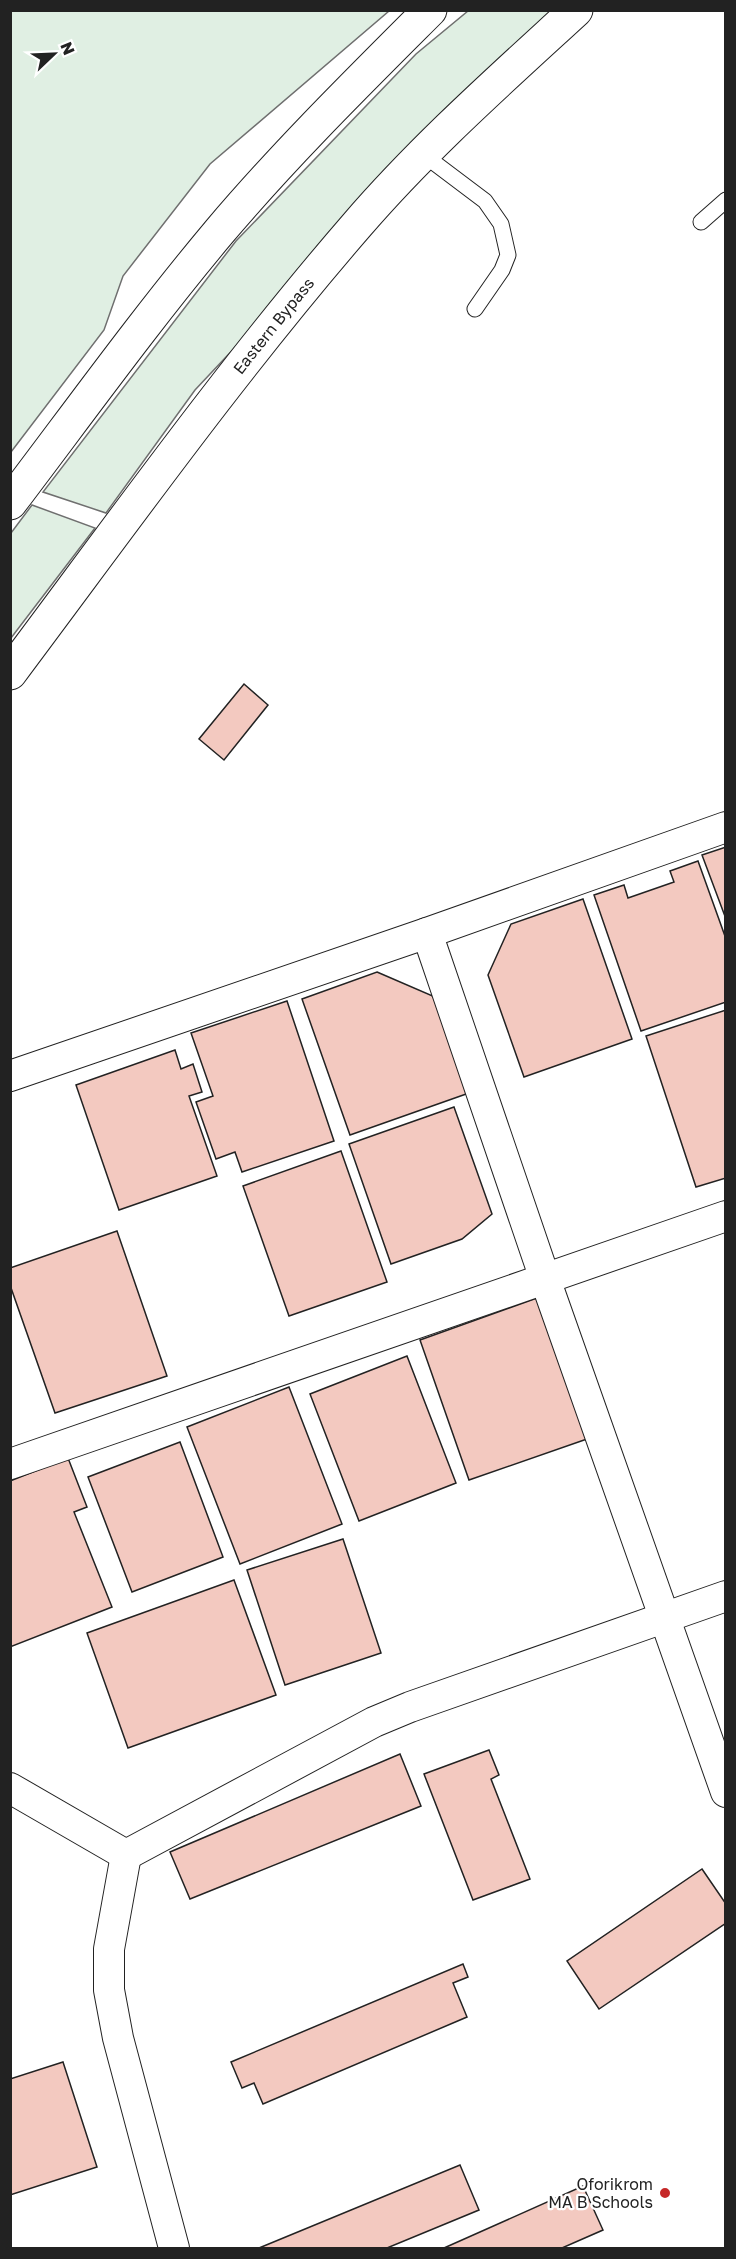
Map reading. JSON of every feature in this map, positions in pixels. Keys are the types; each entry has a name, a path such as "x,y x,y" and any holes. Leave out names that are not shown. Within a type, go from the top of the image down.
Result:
{"highway":[{"path":"10,503 219,232 317,123 430,10"},
{"name":"Eastern Bypass","path":"10,673 210,405 357,225 424,155 576,10"}],"street":[{"path":"10,1076 427,933 726,827"},
{"path":"427,933 545,1279 726,1792"},
{"path":"10,1464 726,1216"},
{"path":"126,1855 374,1722 410,1707 726,1596"},
{"path":"10,1788 126,1855"},
{"path":"126,1855 109,1949 109,1990 118,2038 174,2248"}],"lane":[{"path":"424,155 485,201 501,224 508,255 502,270 475,309"},
{"path":"701,222 726,200"}],"green space":[{"path":"11,10 389,11 210,164 123,276 104,330 11,452"},
{"path":"468,11 551,11 195,390 106,513 43,492 236,241 416,54"},
{"path":"32,505 95,528 11,638 11,533"}],"building":[{"path":"244,684 268,705 224,760 199,739"},
{"path":"726,847 726,919 702,855"},
{"path":"698,861 726,939 726,1002 641,1031 594,895 624,885 628,898 674,882 670,871"},
{"path":"583,899 632,1039 524,1077 488,975 511,924"},
{"path":"377,972 435,997 469,1093 350,1135 302,999"},
{"path":"287,1001 334,1141 242,1172 235,1152 216,1159 196,1102 213,1096 191,1033"},
{"path":"726,1010 726,1178 696,1187 646,1036"},
{"path":"175,1050 181,1069 193,1064 202,1092 189,1096 217,1176 119,1210 76,1085"},
{"path":"454,1107 492,1214 462,1239 391,1264 349,1144"},
{"path":"341,1151 387,1282 289,1316 243,1186"},
{"path":"117,1231 167,1376 55,1413 10,1285 10,1268"},
{"path":"537,1298 587,1439 469,1480 420,1340"},
{"path":"407,1356 456,1483 359,1521 310,1394"},
{"path":"289,1387 342,1524 240,1564 187,1427"},
{"path":"180,1442 223,1557 132,1592 88,1477"},
{"path":"68,1458 87,1507 74,1512 112,1607 10,1647 10,1481"},
{"path":"343,1539 381,1653 285,1685 247,1570"},
{"path":"234,1580 276,1695 128,1748 87,1633"},
{"path":"489,1750 499,1775 491,1779 530,1879 473,1900 424,1774"},
{"path":"400,1754 421,1806 190,1899 170,1852"},
{"path":"702,1869 726,1904 726,1923 599,2009 567,1961"},
{"path":"463,1964 468,1977 453,1983 467,2017 263,2104 254,2083 242,2088 231,2062"},
{"path":"63,2062 97,2167 10,2195 10,2079"},
{"path":"460,2165 479,2210 387,2248 259,2248"},
{"path":"583,2186 603,2230 562,2248 444,2248"}],"place":[{"name":"Oforikrom MA B Schools","path":"665,2193"}]}
